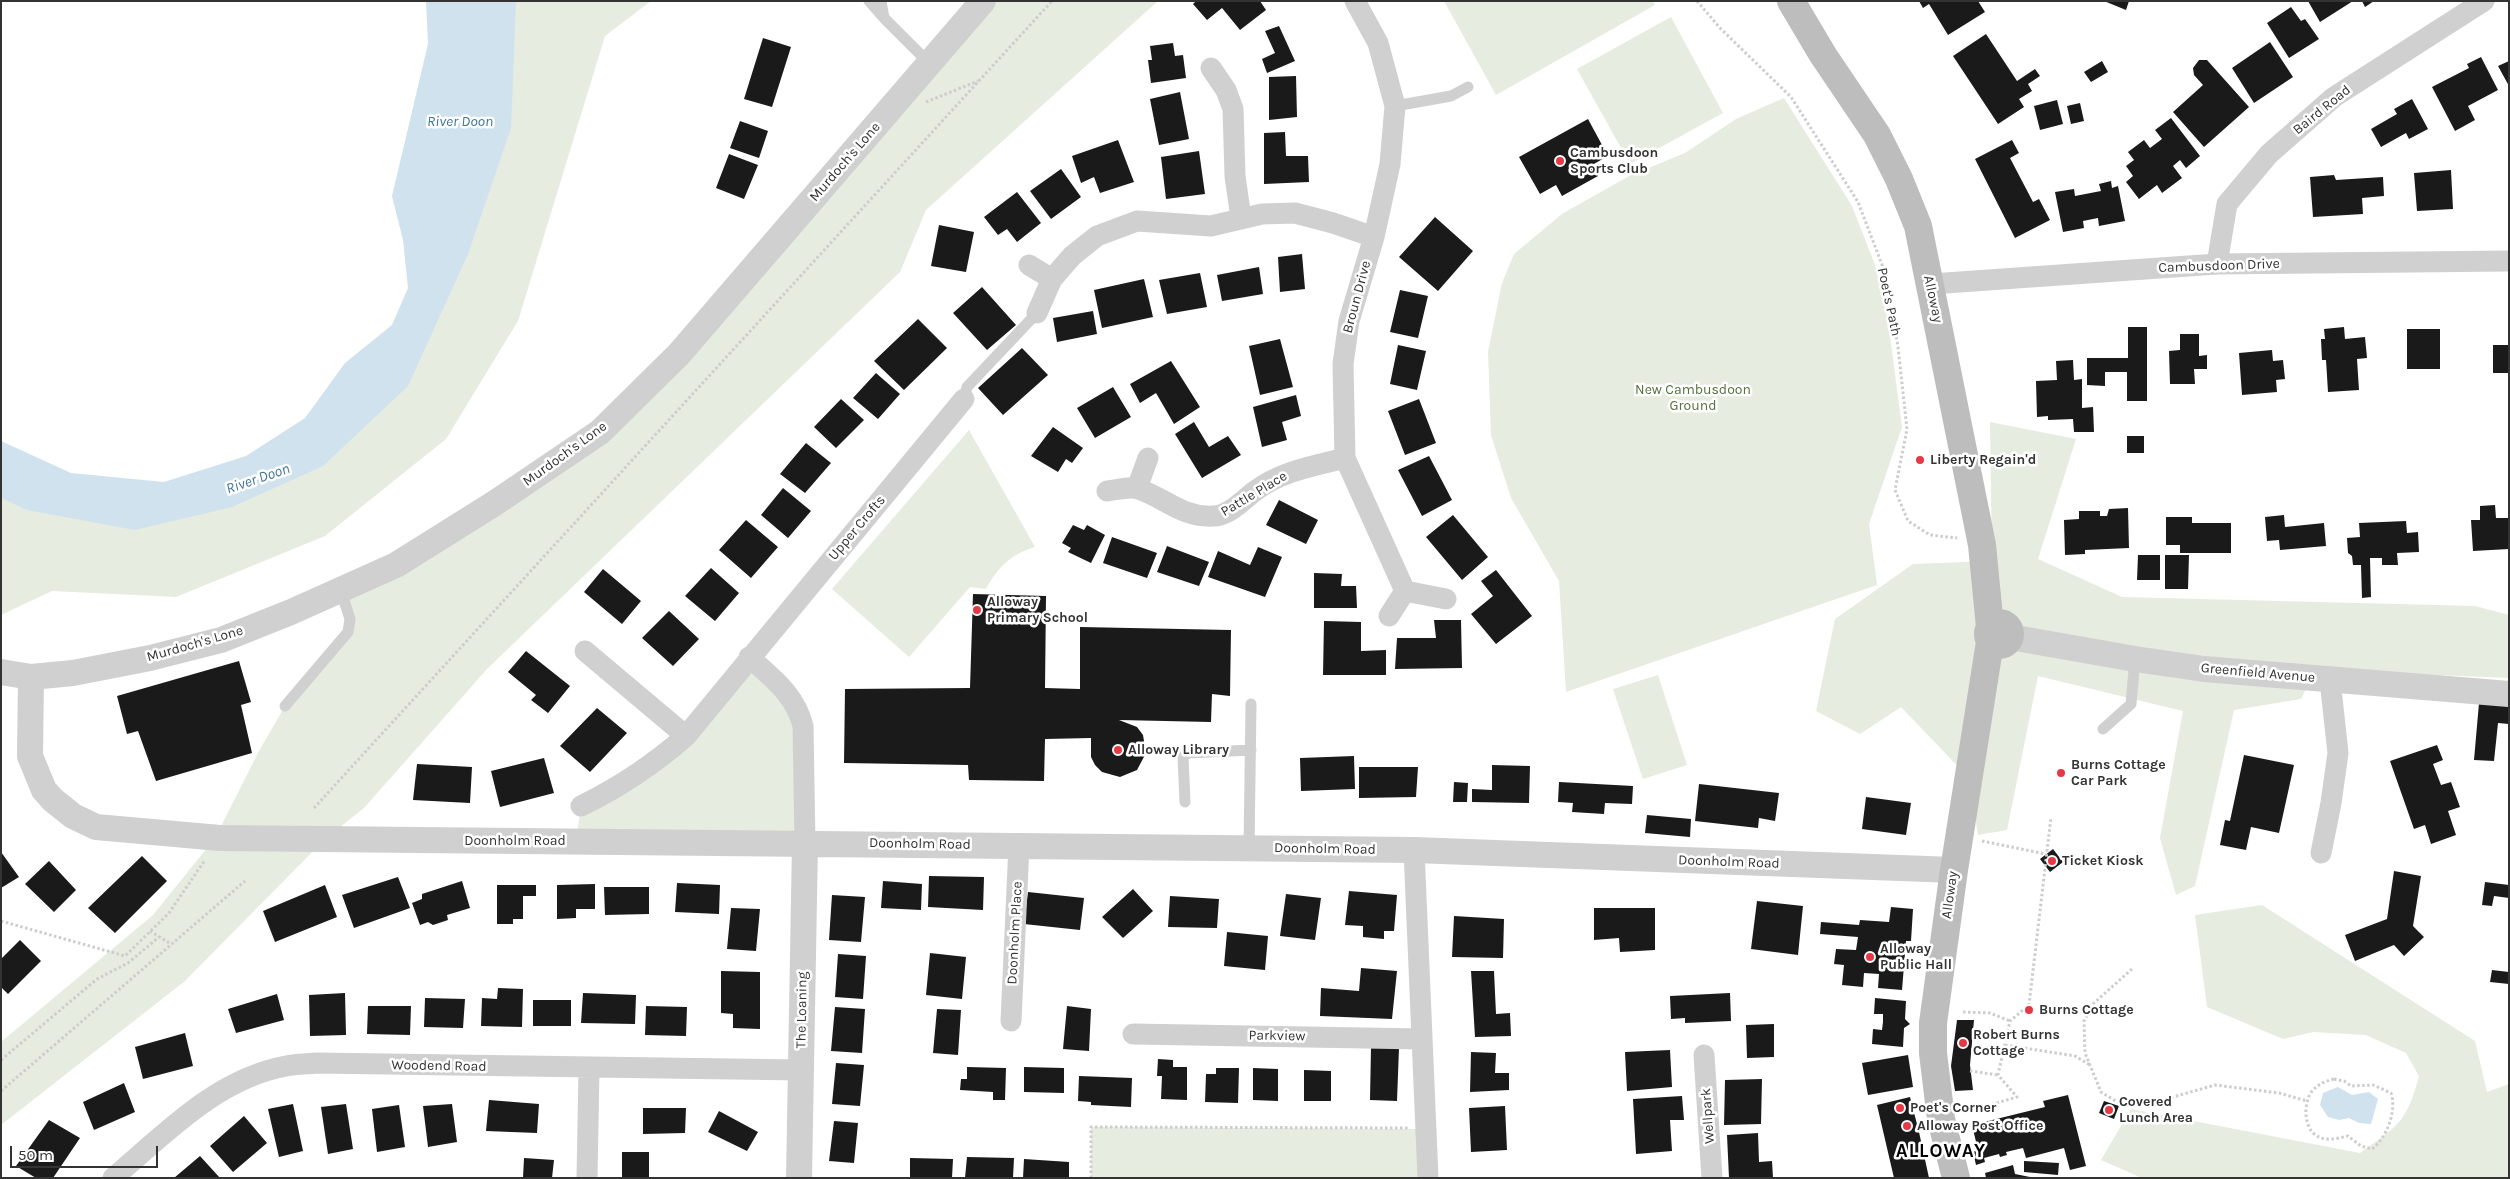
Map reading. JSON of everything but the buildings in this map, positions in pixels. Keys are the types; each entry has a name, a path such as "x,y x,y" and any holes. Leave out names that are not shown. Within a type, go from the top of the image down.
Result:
{"main road":[{"name":"Alloway","path":"1791,1 1823,55 1877,135 1900,180 1918,226 1982,545 1997,635 1959,836 1933,1023 1933,1053 1941,1119 1956,1178"}],"street":[{"name":"Murdoch's Lone","path":"31,677 73,673 150,658 221,640 341,591 396,564 495,503 600,432 679,354 983,1"},
{"name":"Broun Drive","path":"1355,1 1378,42 1395,106 1390,164 1374,238 1349,320 1343,364 1345,458 1405,591"},
{"name":"Baird Road","path":"2216,264 2227,204 2269,154 2334,97 2484,1"},
{"path":"1211,68 1226,90 1233,109 1236,176 1241,218"},
{"path":"1037,313 1052,279 1072,256 1098,236 1137,221 1211,226 1262,214 1295,213 1333,222 1374,238"},
{"name":"Cambusdoon Drive","path":"1931,284 2216,264 2509,262"},
{"path":"1029,265 1052,279"},
{"name":"Upper Crofts","path":"581,806 632,779 658,761 686,736 749,657 964,399"},
{"path":"1107,491 1137,488 1148,458"},
{"name":"Pattle Place","path":"1137,488 1169,506 1195,515 1215,516 1235,508 1257,489 1288,472 1345,458"},
{"path":"1389,616 1405,591 1446,599"},
{"name":"Greenfield Avenue","path":"1997,635 2204,669 2509,694"},
{"path":"585,650 686,736"},
{"path":"749,657 786,691 799,710 803,726 805,843"},
{"path":"1,672 31,677"},
{"name":"Doonholm Road","path":"31,677 30,756 44,790 73,816 96,827 220,838 1414,850 1954,870"},
{"path":"2321,853 2338,753 2330,680"},
{"name":"The Loaning","path":"799,1178 805,843"},
{"name":"Doonholm Place","path":"1011,1022 1019,846"},
{"path":"1414,850 1428,1178"},
{"name":"Parkview","path":"1132,1034 1422,1039"},
{"name":"Wellpark","path":"1704,1055 1712,1178"},
{"name":"Woodend Road","path":"113,1178 200,1104 229,1086 286,1066 317,1063 589,1069 801,1070"},
{"path":"587,1178 589,1069"}],"lane":[{"path":"869,1 930,64"},
{"path":"881,1 884,18"},
{"path":"1395,106 1451,96 1468,88"},
{"path":"964,399 967,387 1023,330 1037,313"},
{"path":"285,706 348,632 350,619 341,591"},
{"path":"2103,729 2131,704 2135,659"},
{"path":"1249,848 1251,704"},
{"path":"1185,802 1183,758 1188,753 1250,750"}],"path":[{"path":"314,808 1052,1"},
{"name":"Poet's Path","path":"1697,1 1720,28 1791,97 1858,202 1886,275 1898,347 1907,429 1895,490 1908,521 1930,535 1952,537 1982,545"},
{"path":"894,106 912,102 930,102 979,80"},
{"path":"1998,1075 2010,1021 2029,1005 2051,816"},
{"path":"1959,836 2046,854"},
{"path":"1,921 125,956 170,913 220,838"},
{"path":"1,1091 245,880"},
{"path":"150,932 172,944"},
{"path":"1,1060 97,979 128,963 159,937"},
{"path":"2132,969 2094,1003 2084,1021 2085,1053 2101,1092 2119,1103 2145,1105 2215,1084 2278,1093 2307,1101"},
{"path":"1963,1012 1990,1013 2010,1021"},
{"path":"2004,1045 2075,1056 2090,1065"},
{"path":"1941,1119 2016,1097 1998,1075 1970,1071"},
{"path":"2334,1079 2344,1081 2351,1086 2373,1084 2391,1093 2394,1102 2380,1144 2372,1149 2361,1146 2348,1136 2327,1140 2317,1137 2311,1131 2306,1117 2307,1101 2312,1091 2323,1082 2334,1079"},
{"path":"1091,1178 1091,1126 1426,1129"}],"green space":[{"path":"510,1 651,1 605,36 518,321 446,439 325,536 176,597 52,591 1,615 1,479 123,518 298,468 410,372"},
{"path":"983,1 1158,1 926,210 900,272 487,669 364,808 325,839 185,981 1,1125 1,1042 153,915 215,838 259,751 285,706 348,632 341,591 600,432"},
{"path":"1444,1 1653,1 1655,5 1496,95"},
{"path":"1671,17 1723,113 1630,164 1577,69"},
{"name":"New Cambusdoon Ground","path":"1784,98 1852,206 1875,265 1888,321 1902,427 1869,524 1877,585 1566,692 1559,581 1511,498 1491,435 1488,352 1502,283 1514,254 1562,214 1629,176 1685,153 1736,119"},
{"path":"1990,422 2076,439 2038,559 2122,597 2475,606 2509,615 2509,678 2315,670 2301,699 2234,710 2195,886 2176,895 2160,838 2183,711 2038,676 2007,830 1978,835 1969,778 1901,707 1860,734 1816,711 1835,619 1913,564 1992,561"},
{"path":"969,430 1035,547 1019,553 1006,562 995,574 986,589 970,587 909,657 832,589"},
{"path":"749,657 799,710 805,843 576,841 581,806 632,779"},
{"path":"1658,675 1687,765 1643,779 1613,689"},
{"path":"2262,905 2475,1041 2487,1092 2509,1084 2509,1178 2142,1178 2101,1160 2131,1109 2360,1153 2392,1129 2405,1113 2415,1091 2419,1076 2406,1053 2366,1035 2313,1032 2283,1039 2207,1007 2195,915"},
{"path":"1091,1127 1426,1129 1428,1178 1091,1178"}],"water":[{"name":"River Doon","path":"426,1 516,1 511,128 468,254 408,386 323,466 232,507 135,530 27,510 1,498 1,441 71,473 164,482 246,456 305,418 345,363 392,325 408,288 403,240 392,196 428,44"},
{"path":"2338,1087 2352,1095 2369,1092 2378,1099 2371,1124 2359,1123 2349,1118 2339,1120 2328,1117 2320,1105 2323,1093"}],"place":[{"name":"Cambusdoon Sports Club","path":"1560,161"},
{"name":"Liberty Regain'd","path":"1920,460"},
{"name":"Alloway Primary School","path":"977,610"},
{"name":"Alloway Library","path":"1118,750"},
{"name":"Burns Cottage Car Park","path":"2061,773"},
{"name":"Ticket Kiosk","path":"2052,861"},
{"name":"Alloway Public Hall","path":"1870,957"},
{"name":"Burns Cottage","path":"2029,1010"},
{"name":"Robert Burns Cottage","path":"1963,1043"},
{"name":"Poet's Corner","path":"1900,1108"},
{"name":"Covered Lunch Area","path":"2109,1110"},
{"name":"Alloway Post Office","path":"1907,1126"}],"district":[{"name":"ALLOWAY","path":"1941,1152"}]}
